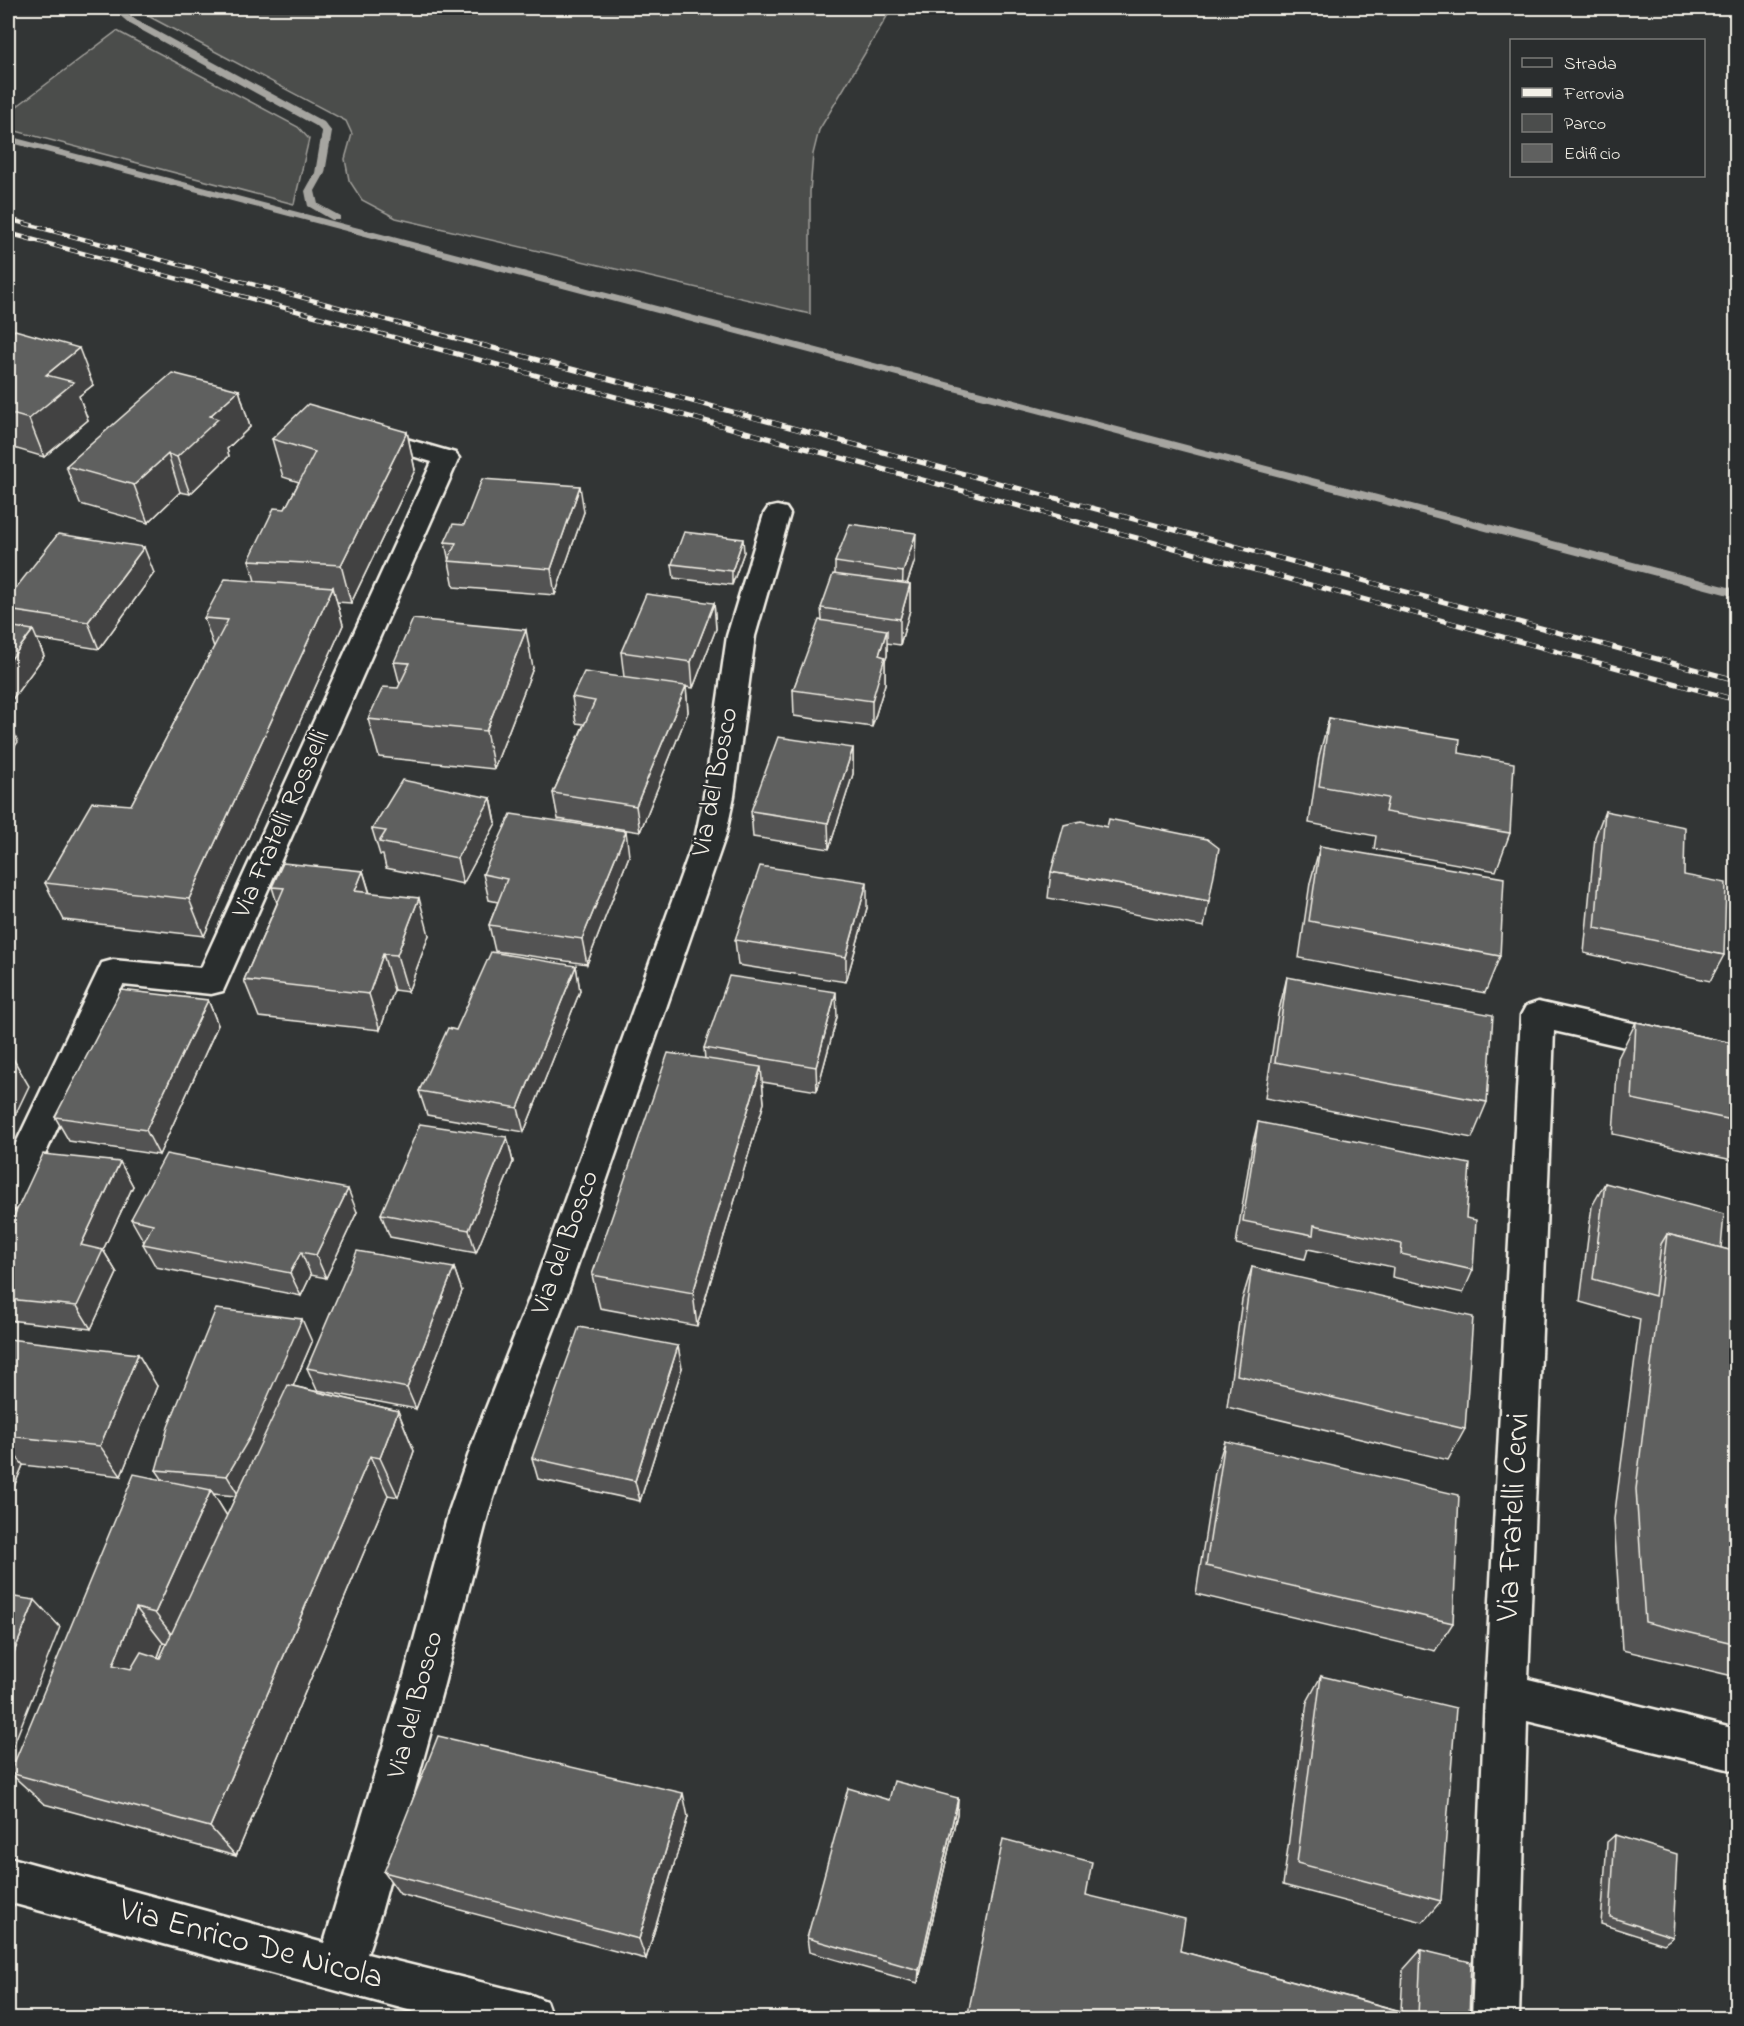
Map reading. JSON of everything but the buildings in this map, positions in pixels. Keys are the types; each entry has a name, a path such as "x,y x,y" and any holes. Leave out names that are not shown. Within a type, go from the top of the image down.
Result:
{"street":[{"name":"Via Fratelli Rosselli","path":"8,1196 113,972 211,982 446,458 343,428"},
{"name":"Via del Bosco","path":"338,1970 358,1912 423,1684 469,1510 494,1436 551,1289 711,834 721,784 741,636 777,514"},
{"name":"Via Fratelli Cervi","path":"1495,2019 1506,1695 1538,1015 1737,1059"},
{"path":"1506,1695 1737,1750"},
{"name":"Via Enrico De Nicola","path":"8,1880 338,1970 529,2019"}],"green space":[{"path":"133,8 892,8 819,130 813,154 810,192 810,314 396,218 362,200 349,180 345,159 352,134 346,121"},
{"path":"117,31 298,127 309,139 294,204 8,129 8,113"}],"waterway":[{"path":"115,8 133,22 320,124 327,132 320,173 310,191 313,206 336,218"},
{"path":"8,139 1736,593"}],"railway":[{"path":"8,219 488,347"},
{"path":"8,233 430,347"},
{"path":"424,345 1736,700"},
{"path":"482,345 1736,680"}]}
